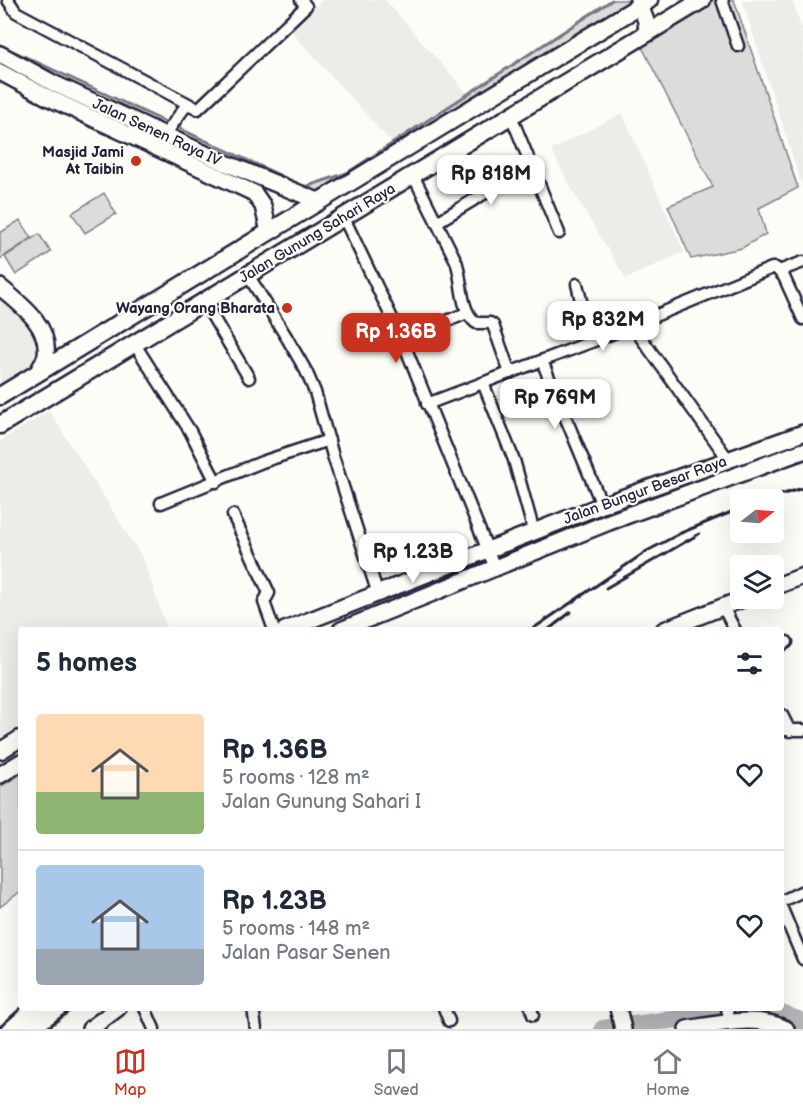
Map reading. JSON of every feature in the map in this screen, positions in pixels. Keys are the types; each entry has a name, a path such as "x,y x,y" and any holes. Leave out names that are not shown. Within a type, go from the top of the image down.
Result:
{"main road":[{"name":"Jalan Gunung Sahari Raya","path":"0,425 702,0"},
{"name":"Jalan Gunung Sahari Raya","path":"0,396 642,2"},
{"path":"642,2 647,33"},
{"name":"Jalan Senen Raya IV","path":"0,54 50,90 206,163 318,201"},
{"name":"Jalan Senen Raya IV","path":"0,72 165,135 259,197 269,232"},
{"path":"0,287 25,308 37,322 45,339 46,357 38,372"},
{"name":"Jalan Bungur Besar Raya","path":"302,627 324,623 378,594 603,505 803,433"},
{"name":"Jalan Bungur Besar Raya","path":"348,627 609,522 803,451"},
{"path":"784,583 803,576"},
{"path":"672,627 730,604"},
{"path":"0,751 18,740"},
{"path":"0,775 18,764"},
{"path":"90,1029 114,1011"},
{"path":"687,1029 726,1018 770,1023 786,1029"}],"street":[{"path":"8,0 16,12 198,109 306,6 301,0"},
{"path":"722,0 738,46"},
{"path":"165,135 187,104"},
{"path":"511,116 559,233"},
{"path":"436,222 530,166"},
{"path":"413,175 449,245 460,272 467,313 476,323 493,325 510,373"},
{"path":"344,216 402,339 495,568"},
{"path":"779,271 803,262"},
{"path":"427,404 632,326 772,268 779,271 789,286 803,319"},
{"path":"248,275 306,371 315,392 378,594"},
{"path":"577,284 591,342"},
{"path":"204,302 249,378"},
{"path":"402,339 467,313"},
{"path":"632,326 728,459"},
{"path":"134,343 190,431 216,482"},
{"path":"542,361 603,505"},
{"path":"483,383 514,460 534,532"},
{"path":"161,503 262,462 329,440"},
{"path":"233,514 269,593 264,602 273,627"},
{"path":"723,607 733,627"},
{"path":"786,730 803,730"},
{"path":"784,901 803,891"},
{"path":"784,914 803,959"},
{"path":"146,1011 154,1029"},
{"path":"253,1011 256,1029"},
{"path":"445,1011 449,1022"}],"shaded area":[{"path":"322,0 385,0 468,94 392,143 290,30"},
{"path":"613,0 649,0 318,201 300,194 305,187 347,173"},
{"path":"702,0 734,0 798,188 759,208 766,234 742,248 691,259 668,206 713,187 638,39"},
{"path":"742,0 792,0 801,27 803,27 803,189"},
{"path":"622,113 684,252 626,279 576,197 551,150"},
{"path":"104,193 116,214 85,233 72,213"},
{"path":"20,220 32,238 0,259 0,233"},
{"path":"39,234 51,252 16,275 5,257"},
{"path":"0,287 25,308 46,357 0,396"},
{"path":"49,411 144,560 166,627 18,627 18,729 0,738 0,441"},
{"path":"738,460 741,467 498,559 496,551"},
{"path":"478,559 481,567 396,602 392,594"},
{"path":"18,776 18,893 0,907 0,787"}],"waterway":[{"path":"0,45 305,187 347,173 612,0"},
{"path":"603,1029 738,1011 776,1012 803,1022"}],"railway":[{"path":"784,494 803,488"},
{"path":"535,627 647,551 681,533 730,513"},
{"path":"606,588 699,534"},
{"path":"552,627 571,612"},
{"path":"0,1027 18,1011"},
{"path":"46,1029 69,1011"}],"place":[{"name":"Masjid Jami At Taibin","path":"136,161"},
{"name":"Wayang Orang Bharata","path":"287,308"}]}
